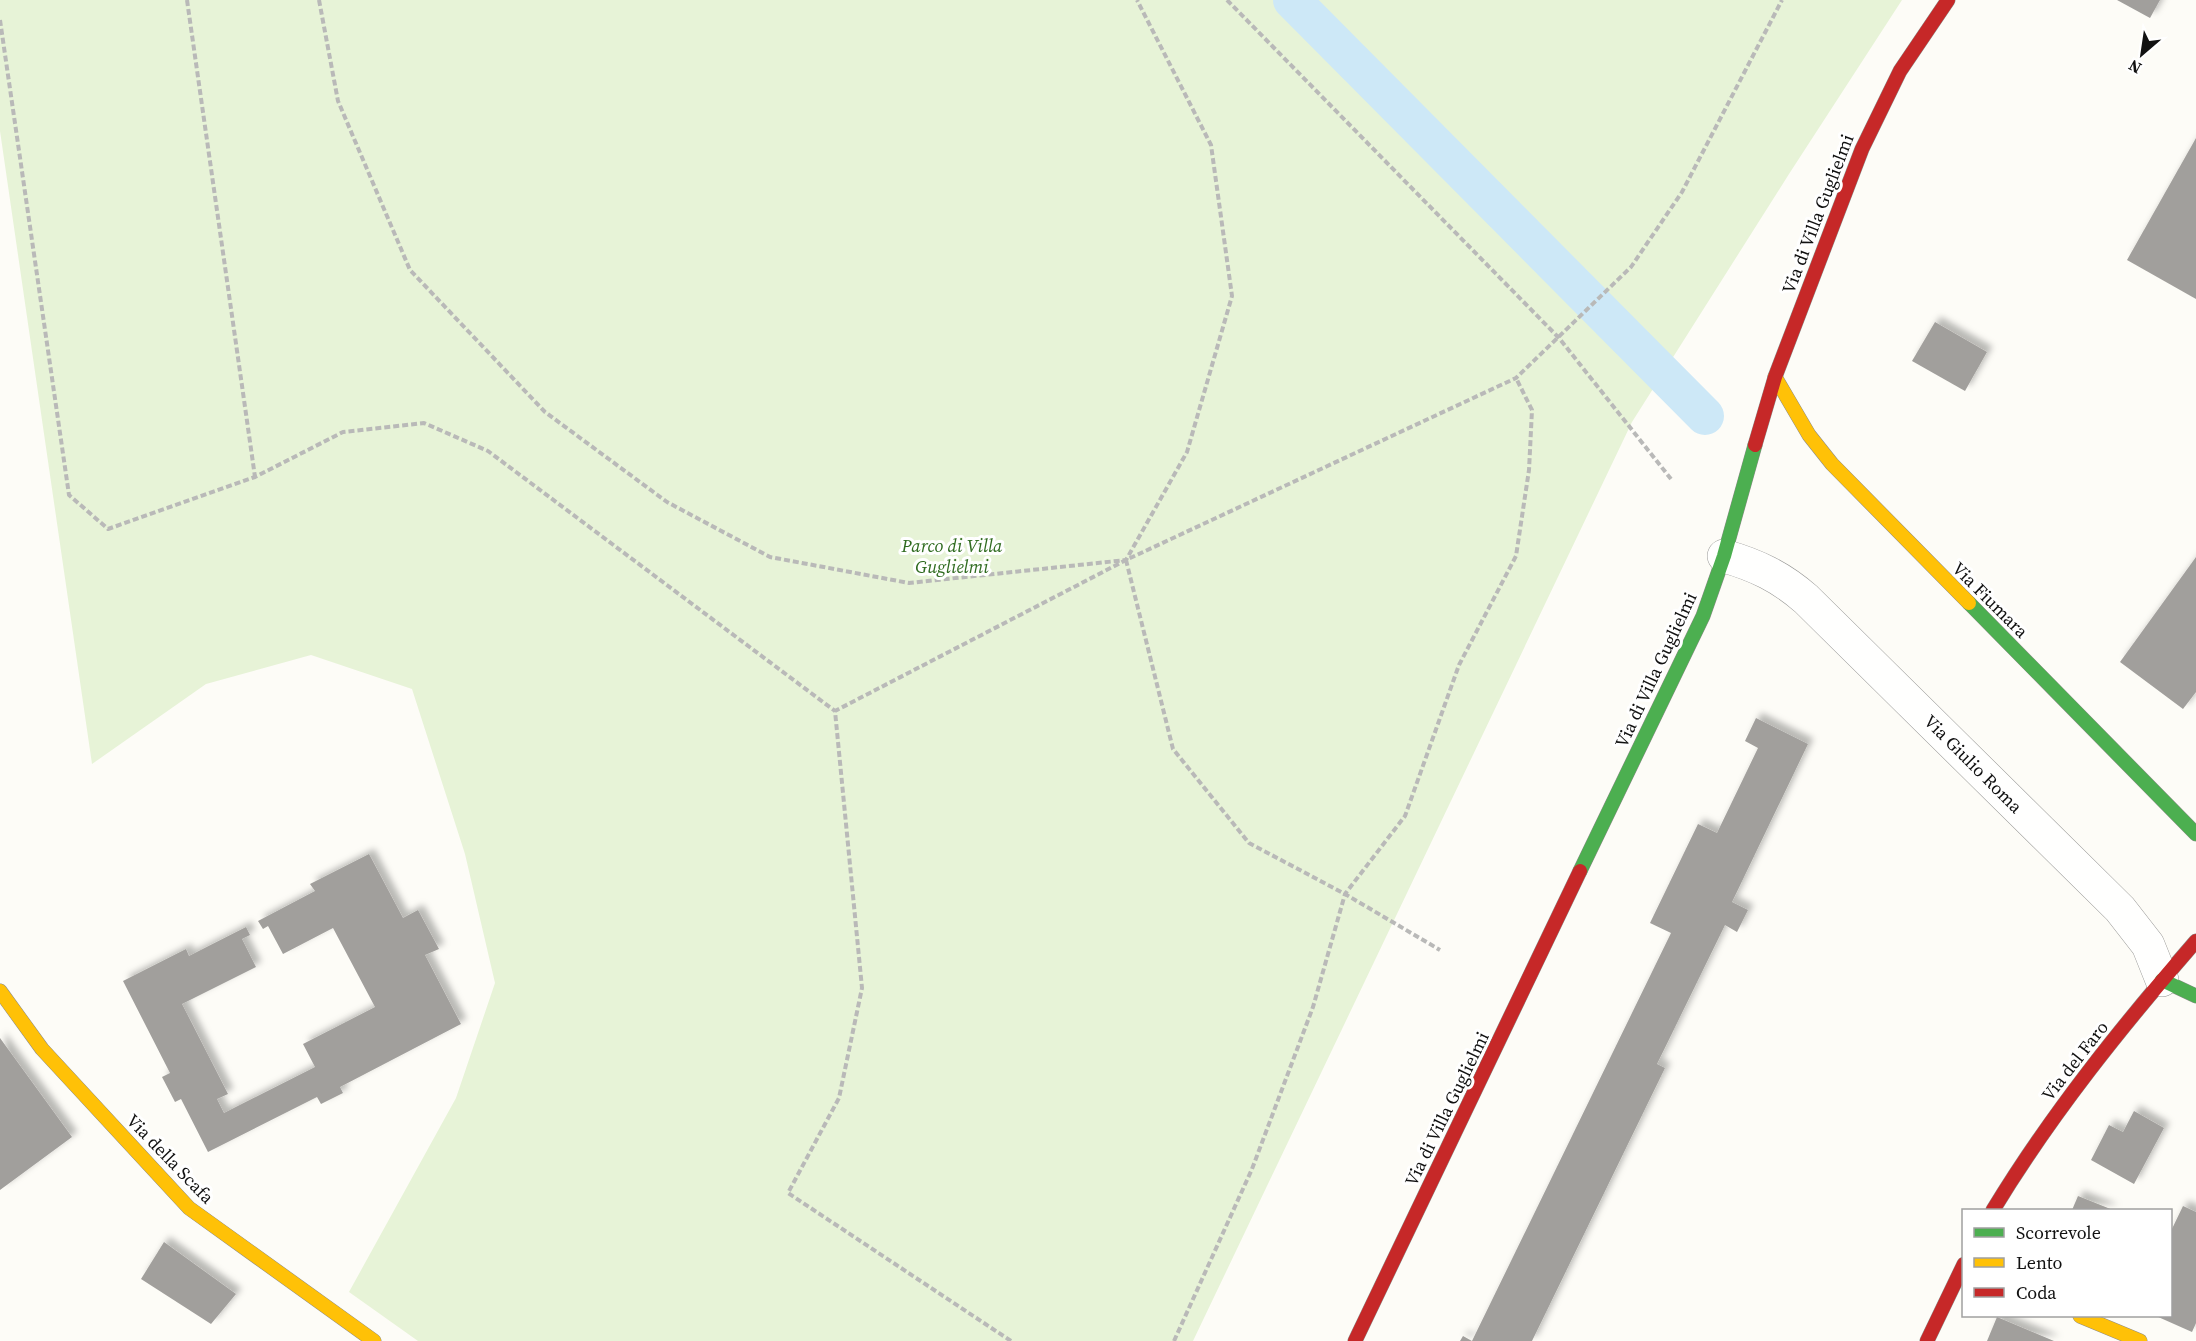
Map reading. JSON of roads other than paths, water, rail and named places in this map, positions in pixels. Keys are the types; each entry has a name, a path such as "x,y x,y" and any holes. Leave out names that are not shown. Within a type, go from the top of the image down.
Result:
{"street":[{"name":"Via di Villa Guglielmi","path":"1355,1341 1703,616 1724,556 1774,377 1870,130 1910,54 1948,0"},
{"name":"Via Fiumara","path":"1774,377 1809,435 1832,464 2196,834"},
{"name":"Via Giulio Roma","path":"1724,556 1766,571 1788,584 1806,599 2120,909 2148,945 2162,980"},
{"name":"Via del Faro","path":"1994,1209 2059,1110 2162,980 2196,941"},
{"path":"2162,980 2196,996"},
{"name":"Via della Scafa","path":"0,991 42,1049 189,1208 374,1341"},
{"path":"1928,1341 1962,1267"},
{"path":"2082,1317 2140,1341"}],"waterway":[{"path":"1292,0 1705,416"}],"park label":[{"name":"Parco di Villa Guglielmi","path":"952,556"}]}
